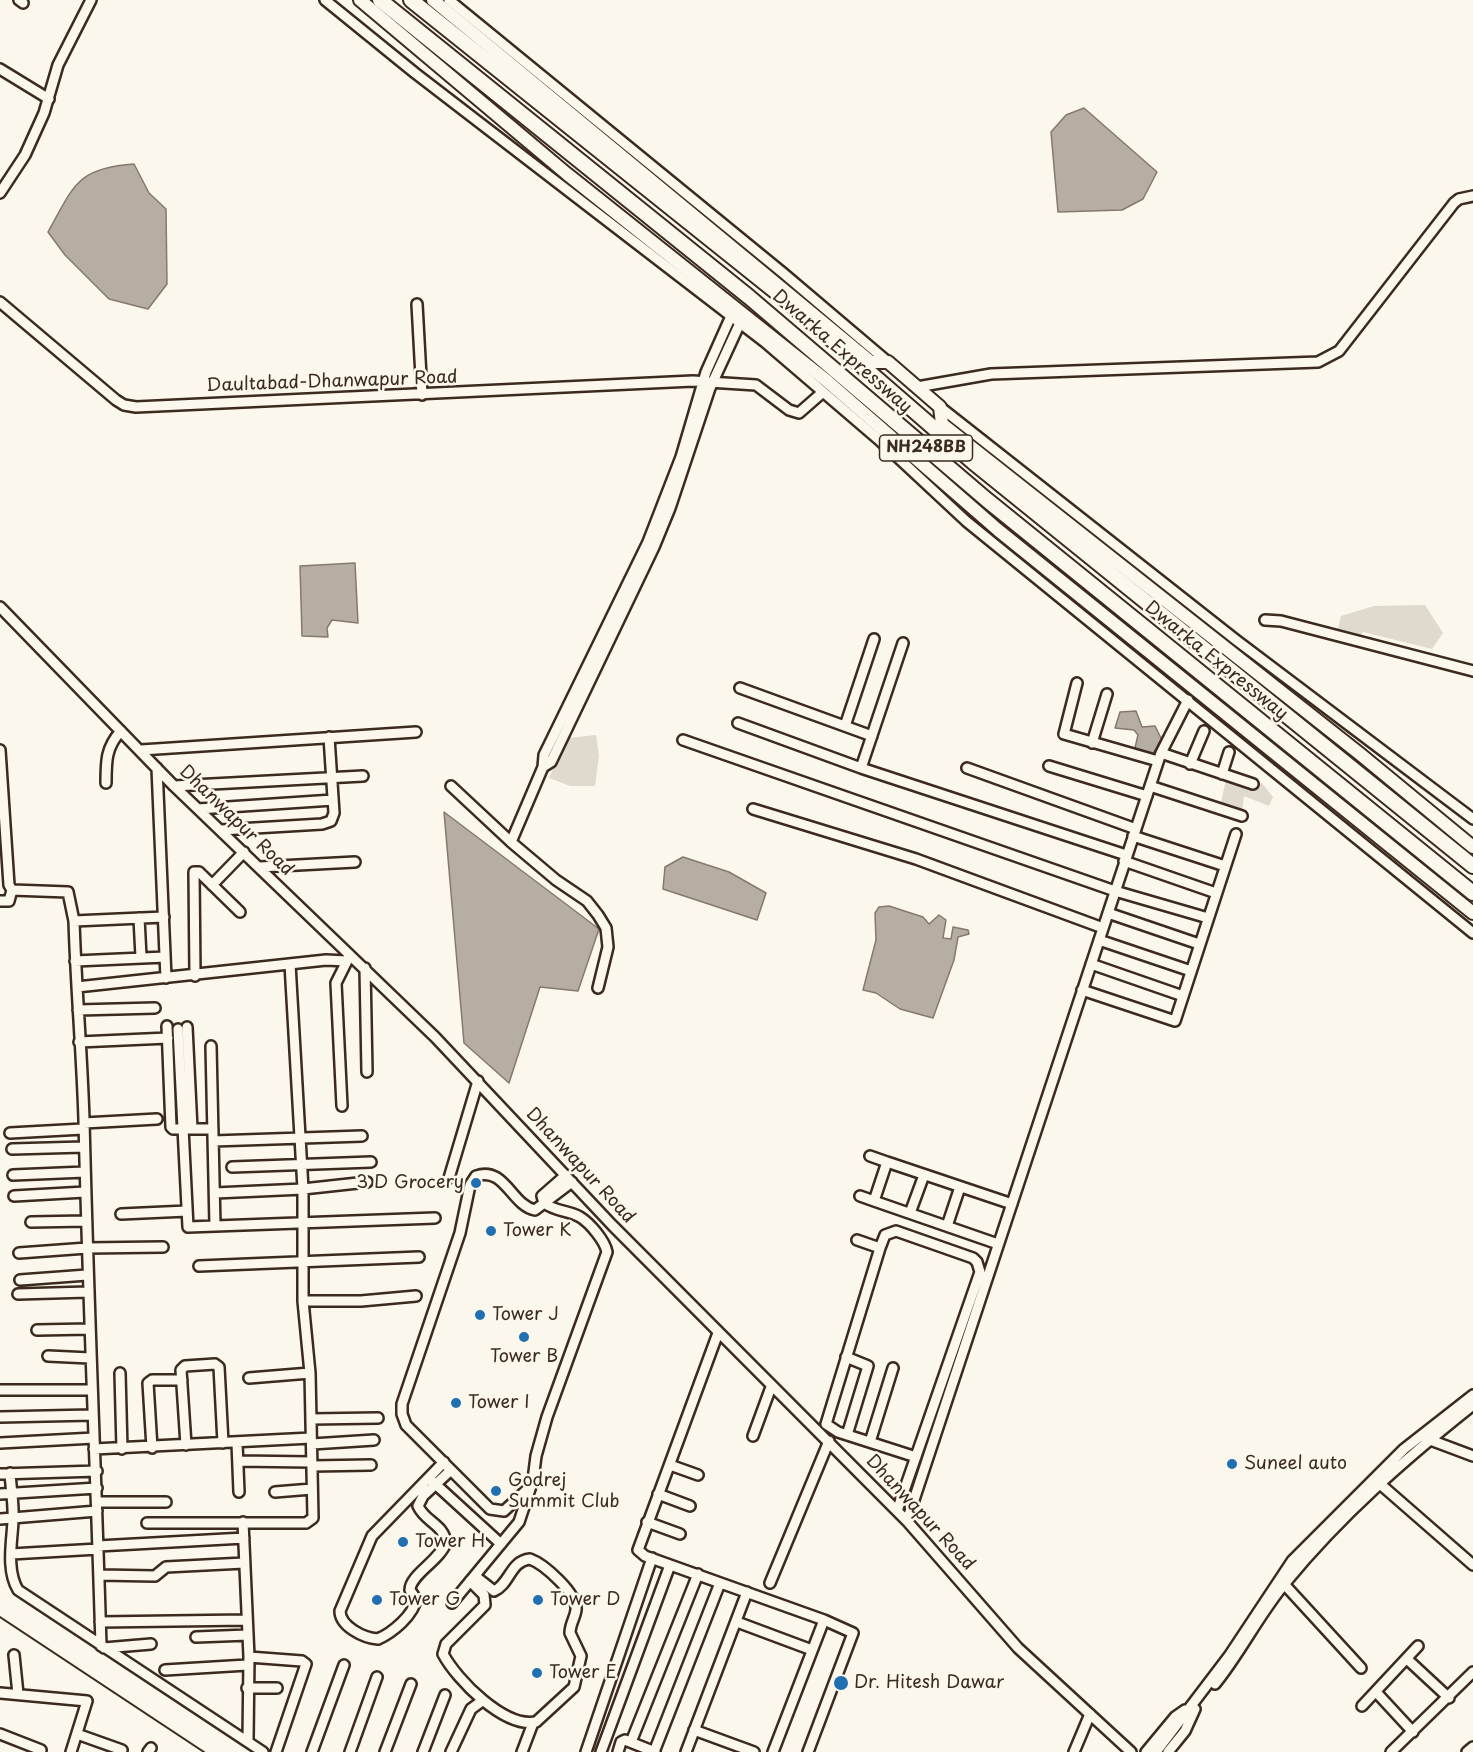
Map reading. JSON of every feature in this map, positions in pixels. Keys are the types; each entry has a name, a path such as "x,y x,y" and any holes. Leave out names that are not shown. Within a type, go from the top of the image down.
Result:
{"highway":[{"name":"Dwarka Expressway","path":"380,0 749,297 987,500 1473,893"},
{"name":"Dwarka Expressway","path":"411,0 784,299 973,462 1473,866"},
{"path":"1400,807 1413,807 1422,813 1473,856"},
{"path":"1384,822 1399,842 1473,905"}],"main road":[{"path":"360,0 586,189 638,238 678,262 827,381 998,530 1473,913"},
{"path":"433,0 872,362 888,362 940,407 942,424 1360,754 1473,847"}],"street":[{"path":"1,190 25,155 49,99 57,65 92,0"},
{"path":"325,0 415,73 638,238 823,392 966,521 1473,933"},
{"path":"448,0 783,273 888,362"},
{"path":"0,69 49,99"},
{"path":"917,387 991,374 1318,362 1339,351 1454,203 1459,199 1473,196"},
{"name":"Daultabad-Dhanwapur Road","path":"0,302 124,405 707,382 756,385 789,410 800,413 823,392"},
{"path":"417,304 422,395"},
{"path":"510,842 543,767 544,755 609,630 667,497 731,316"},
{"path":"707,382 740,323"},
{"path":"940,407 1236,640 1473,819"},
{"name":"Dhanwapur Road","path":"0,607 174,786 260,867 349,958 365,968 478,1081 718,1333 907,1521 1018,1647 1131,1752"},
{"path":"1265,620 1281,621 1473,671"},
{"path":"845,726 874,639"},
{"path":"861,768 903,643"},
{"path":"1077,683 1064,734 1190,764 1253,784"},
{"path":"740,688 872,736"},
{"path":"1092,742 1107,694"},
{"path":"907,1521 1159,757 1188,700"},
{"path":"738,723 861,768 1125,858 1216,893"},
{"path":"106,783 110,742 121,731"},
{"path":"1190,764 1204,731"},
{"path":"141,750 416,732"},
{"path":"221,830 328,823 333,818 329,737"},
{"path":"682,740 1115,891 1208,918"},
{"path":"0,750 8,877 12,890 9,901 0,901"},
{"path":"1221,774 1229,752"},
{"path":"1049,766 1242,816"},
{"path":"157,768 166,978"},
{"path":"967,768 1225,866"},
{"path":"174,786 363,776"},
{"path":"452,786 510,842 556,880 587,901 598,915 606,928 608,947 598,988"},
{"path":"198,809 333,800"},
{"path":"753,808 916,859 1103,928"},
{"path":"1082,990 1173,1021 1176,1019 1236,834"},
{"path":"212,885 244,852"},
{"path":"260,867 355,862"},
{"path":"195,976 194,872 199,872 240,912"},
{"path":"12,890 68,892 74,921 84,1126 92,1415 97,1471 100,1623 103,1647"},
{"path":"1108,913 1199,944"},
{"path":"74,921 164,917"},
{"path":"139,918 141,957"},
{"path":"1099,940 1191,971"},
{"path":"75,960 165,957"},
{"path":"77,987 349,958"},
{"path":"342,1106 336,983 349,958"},
{"path":"147,1523 310,1522 313,1518 310,1373 303,1301 305,1224 290,964"},
{"path":"1091,964 1183,996"},
{"path":"365,968 368,1072"},
{"path":"78,1010 155,1008"},
{"path":"167,1026 171,1126 181,1129 213,1129"},
{"path":"192,1129 182,1028 181,1129 188,1227 435,1218"},
{"path":"79,1042 168,1038"},
{"path":"211,1046 215,1226"},
{"path":"448,1178 478,1081"},
{"path":"10,1133 157,1119"},
{"path":"213,1142 362,1136"},
{"path":"12,1149 84,1147"},
{"path":"870,1156 1012,1204"},
{"path":"232,1167 371,1162"},
{"path":"874,1201 887,1162"},
{"path":"13,1174 85,1172"},
{"path":"910,1213 924,1174"},
{"path":"531,1486 504,1511 497,1512 490,1509 406,1425 402,1414 402,1404 460,1233 470,1185 476,1176 491,1175 501,1181 530,1209 537,1209 569,1178"},
{"path":"215,1194 303,1189 367,1182"},
{"path":"947,1226 960,1187"},
{"path":"14,1196 85,1192"},
{"path":"860,1196 998,1244"},
{"path":"452,1603 519,1522 531,1486 547,1417 607,1251 602,1241 584,1220 555,1211 544,1203"},
{"path":"121,1214 187,1211"},
{"path":"31,1222 86,1221"},
{"path":"897,1511 916,1457 978,1279 979,1267 973,1258 896,1231 885,1235 880,1248 826,1418 829,1427 842,1434 916,1457"},
{"path":"857,1240 880,1248"},
{"path":"19,1253 87,1248 163,1247"},
{"path":"199,1266 419,1257"},
{"path":"20,1280 87,1275"},
{"path":"18,1294 88,1292"},
{"path":"303,1301 372,1301 416,1296"},
{"path":"37,1330 89,1329"},
{"path":"718,1333 638,1550 670,1565 850,1631 853,1635 808,1752"},
{"path":"48,1356 90,1358"},
{"path":"770,1583 831,1444 842,1434 868,1366 846,1358"},
{"path":"186,1445 181,1370 185,1365 218,1365 223,1443"},
{"path":"870,1442 893,1368"},
{"path":"120,1373 122,1449"},
{"path":"249,1378 310,1373"},
{"path":"152,1448 148,1383 152,1380 182,1380"},
{"path":"753,1436 771,1387"},
{"path":"0,1390 92,1390"},
{"path":"1168,1752 1184,1733 1190,1711 1229,1656 1283,1572 1424,1438 1473,1395"},
{"path":"1156,1752 1234,1660 1315,1542 1372,1478 1424,1438 1473,1405"},
{"path":"0,1417 92,1415"},
{"path":"311,1419 378,1418"},
{"path":"0,1443 94,1438"},
{"path":"1424,1438 1473,1456"},
{"path":"94,1449 223,1443 374,1440"},
{"path":"237,1443 239,1492"},
{"path":"238,1461 371,1465"},
{"path":"444,1462 432,1480 418,1506 424,1515 442,1530 446,1543 438,1558 412,1581 410,1590 416,1599 414,1607 398,1626 380,1639 372,1639 345,1625 341,1622 340,1611 372,1536 432,1480 451,1470"},
{"path":"670,1464 698,1475"},
{"path":"0,1474 97,1471"},
{"path":"10,1473 13,1518 11,1554 13,1579 18,1590 263,1752"},
{"path":"432,1480 501,1544"},
{"path":"1379,1483 1473,1565"},
{"path":"0,1494 97,1488"},
{"path":"276,1492 312,1488"},
{"path":"658,1494 690,1506"},
{"path":"0,1519 97,1507 166,1502"},
{"path":"243,1522 248,1635 248,1740"},
{"path":"647,1522 680,1534"},
{"path":"11,1554 244,1538"},
{"path":"586,1752 652,1558"},
{"path":"530,1560 539,1564 568,1590 575,1603 576,1610 570,1633 581,1656 574,1687 540,1721 533,1723 482,1701 443,1654 446,1644 485,1605 484,1595 472,1578 494,1591 499,1589 516,1565 521,1561 530,1560"},
{"path":"99,1575 154,1576 166,1567 244,1563"},
{"path":"601,1752 670,1565"},
{"path":"631,1742 698,1575"},
{"path":"618,1752 622,1740 654,1752 720,1582"},
{"path":"1284,1584 1361,1668"},
{"path":"686,1752 747,1592"},
{"path":"100,1623 246,1620"},
{"path":"773,1752 824,1620"},
{"path":"736,1623 812,1650"},
{"path":"196,1637 248,1635"},
{"path":"103,1647 151,1644"},
{"path":"1362,1706 1418,1646"},
{"path":"14,1654 18,1694"},
{"path":"1407,1659 1449,1698"},
{"path":"165,1670 248,1661 302,1661 305,1666 276,1752"},
{"path":"312,1752 345,1665"},
{"path":"1391,1752 1449,1698 1473,1672"},
{"path":"350,1752 377,1677"},
{"path":"385,1752 411,1684"},
{"path":"248,1688 277,1688"},
{"path":"1376,1692 1413,1732"},
{"path":"0,1693 85,1700 87,1706 71,1752"},
{"path":"423,1752 445,1695"},
{"path":"451,1752 471,1709 482,1701"},
{"path":"1146,1752 1175,1717 1190,1711"},
{"path":"1074,1752 1090,1714"},
{"path":"522,1752 533,1723"},
{"path":"694,1730 754,1752"},
{"path":"0,1734 41,1750"},
{"path":"77,1734 122,1750"},
{"path":"1467,1752 1473,1747"}],"shaded area":[{"path":"1084,108 1157,172 1143,199 1122,210 1058,212 1051,132 1066,115"},
{"path":"134,164 149,193 166,209 167,284 148,309 109,299 65,255 48,232 71,191 79,182 100,170"},
{"path":"355,563 358,623 332,620 327,628 328,637 302,636 300,566"},
{"path":"1425,605 1443,633 1432,649 1363,632 1358,640 1337,632 1341,616 1374,606"},
{"path":"1136,711 1142,727 1155,726 1162,740 1150,758 1134,752 1138,735 1134,730 1115,728 1120,712"},
{"path":"596,735 599,755 595,786 570,786 549,778 568,738"},
{"path":"1232,779 1255,786 1262,783 1273,797 1269,806 1244,796 1241,821 1219,811 1226,780"},
{"path":"444,812 599,929 578,991 540,987 509,1083 464,1043"},
{"path":"683,857 729,872 766,893 757,920 663,889 665,867"},
{"path":"889,906 923,917 929,924 939,915 946,920 943,938 951,939 953,927 968,930 969,934 958,937 954,960 933,1018 900,1009 876,993 863,990 876,940 875,913 879,907"}],"railway":[{"path":"0,1617 204,1752"}],"place":[{"name":"3 D Grocery","path":"476,1183"},
{"name":"Tower K","path":"491,1231"},
{"name":"Tower J","path":"480,1315"},
{"name":"Tower B","path":"524,1337"},
{"name":"Tower I","path":"456,1403"},
{"name":"Suneel auto","path":"1232,1464"},
{"name":"Godrej Summit Club","path":"496,1491"},
{"name":"Tower H","path":"403,1542"},
{"name":"Tower G","path":"377,1600"},
{"name":"Tower D","path":"538,1600"},
{"name":"Tower E","path":"537,1673"},
{"name":"Dr. Hitesh Dawar","path":"841,1683"}]}
